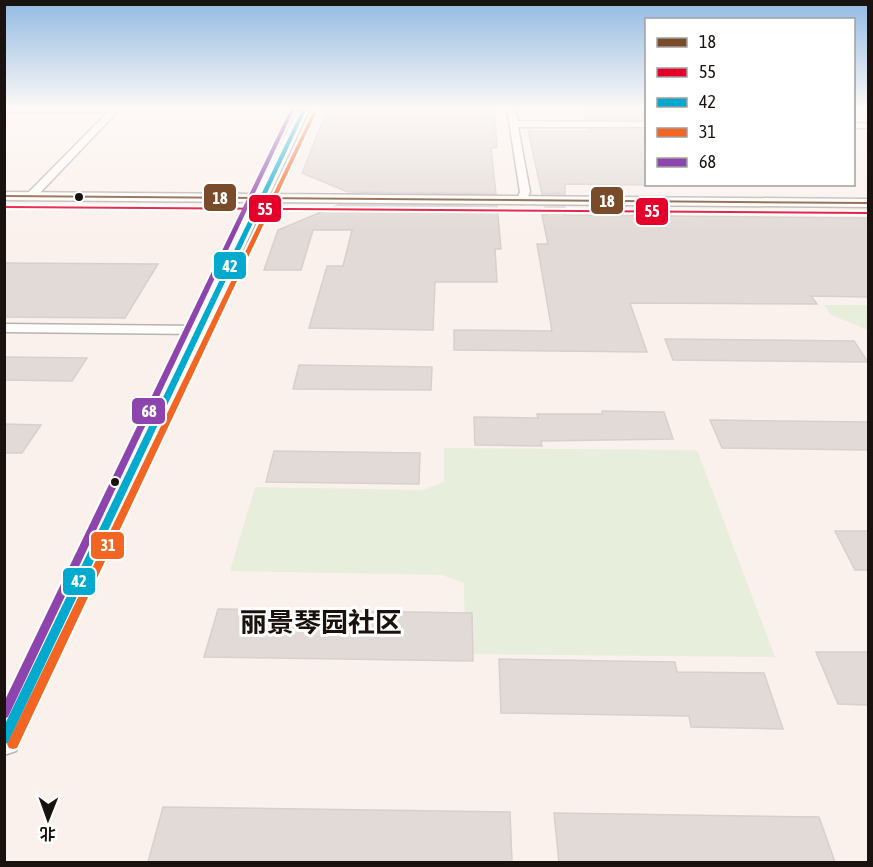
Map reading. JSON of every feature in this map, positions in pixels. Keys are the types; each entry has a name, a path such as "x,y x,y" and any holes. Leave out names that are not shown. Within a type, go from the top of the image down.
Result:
{"street":[{"path":"31,196 76,148"},
{"path":"4,740 286,148"},
{"path":"518,148 525,192 521,201"},
{"path":"4,196 868,203"},
{"path":"4,328 198,330"}],"green space":[{"path":"824,305 868,305 868,330 831,315"},
{"path":"444,448 697,450 775,657 465,654 464,583 442,575 230,571 255,487 423,490 444,482"}],"building":[{"path":"312,148 491,148 496,194 348,192 302,173"},
{"path":"532,148 645,148 645,185 565,184 565,194 542,194"},
{"path":"338,205 497,206 501,249 495,249 497,282 435,282 433,330 309,328 327,266 343,266 352,230 313,230 301,270 264,270 278,230"},
{"path":"545,207 565,207 565,215 868,218 868,297 811,296 817,304 630,303 647,352 454,350 454,330 552,331 537,244 548,244 542,215 547,215"},
{"path":"4,263 158,264 125,318 4,317"},
{"path":"665,339 854,341 868,362 673,360"},
{"path":"4,357 87,358 72,381 4,380"},
{"path":"299,365 432,367 431,390 293,389"},
{"path":"602,411 664,412 673,439 541,441 542,446 475,445 474,417 538,418 537,414 602,414"},
{"path":"710,420 868,422 868,450 722,448"},
{"path":"4,424 41,425 22,453 4,453"},
{"path":"274,451 420,453 419,484 266,482"},
{"path":"835,531 868,531 868,570 855,570"},
{"path":"218,609 472,613 473,661 204,657"},
{"path":"816,652 868,652 868,705 838,704"},
{"path":"499,659 675,662 677,672 764,673 783,729 691,727 689,716 501,713"},
{"path":"163,807 510,812 512,862 148,862"},
{"path":"554,813 819,817 835,862 559,862"}],"transit line":[{"name":"68","path":"4,714 274,148"},
{"name":"42","path":"4,739 286,148"},
{"name":"31","path":"13,744 297,148"},
{"name":"18","path":"4,196 868,203"},
{"name":"55","path":"4,207 868,213"}],"district":[{"name":"丽景琴园社区","path":"321,623"}]}
